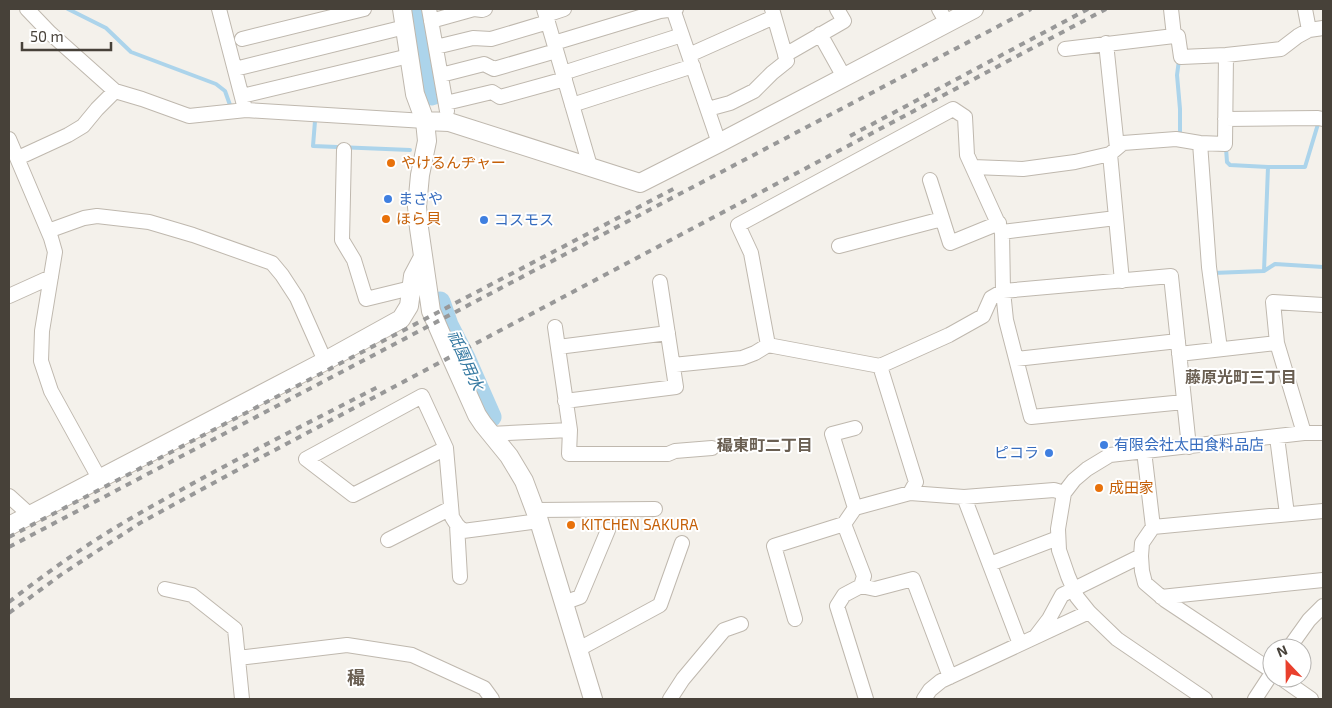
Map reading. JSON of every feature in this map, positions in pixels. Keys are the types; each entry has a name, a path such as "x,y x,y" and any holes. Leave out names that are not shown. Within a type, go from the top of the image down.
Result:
{"street":[{"path":"28,9 50,33 115,91 189,116 244,103 409,56"},
{"path":"219,9 244,103"},
{"path":"242,39 364,9"},
{"path":"402,9 415,94 425,121 427,141 420,174 417,207 418,228 431,311 478,415 490,434 509,456 524,481 538,516 593,699"},
{"path":"449,122 430,15 485,9"},
{"path":"436,47 473,38 491,39 564,9"},
{"path":"441,75 484,64 494,68 660,11 674,9 719,143"},
{"path":"785,54 844,21 837,9"},
{"path":"244,103 449,122 640,183 844,78 943,16 974,9"},
{"path":"1171,9 1174,36"},
{"path":"1305,9 1309,30"},
{"path":"572,105 691,60 773,13 787,61 772,73 754,92 730,103 708,109"},
{"path":"546,15 590,166"},
{"path":"235,69 405,27"},
{"path":"1065,49 1178,36 1180,57 1226,55 1281,49 1309,30 1323,28"},
{"path":"820,34 844,78"},
{"path":"446,103 492,92 500,97 682,35"},
{"path":"1106,44 1116,218 1122,281"},
{"path":"973,167 1023,169 1075,162 1113,151 1123,142 1176,139 1200,143 1225,144 1226,55"},
{"path":"14,156 68,135 83,126 115,91"},
{"path":"768,345 751,253 738,225 953,109 965,117 967,155 1001,228 1006,320 1031,417 1184,402"},
{"path":"1225,119 1323,119"},
{"path":"9,139 14,156 52,238 55,252 42,331 42,361 52,391 99,478"},
{"path":"1200,143 1209,267 1220,349"},
{"path":"344,150 342,240 354,260 366,299 412,288"},
{"path":"930,180 950,243 1001,228 1116,218"},
{"path":"48,231 84,218 97,216 149,222 194,235 272,263 297,298 325,361"},
{"path":"840,246 942,218"},
{"path":"9,526 325,361 401,319 409,306 413,276 424,257"},
{"path":"673,365 742,358 756,353 768,345 880,366 949,335 983,316 991,298 1004,291 1171,276 1189,447"},
{"path":"9,296 51,277"},
{"path":"566,401 676,387 660,282"},
{"path":"1304,434 1277,343 1273,302 1323,305"},
{"path":"555,327 570,430 569,454 668,454 712,448"},
{"path":"558,347 668,333"},
{"path":"1016,359 1178,347 1220,349 1277,343"},
{"path":"880,366 916,482 910,493"},
{"path":"446,448 353,495 306,458 422,396 446,448 452,517 463,530 538,516 655,509"},
{"path":"854,508 832,434 855,428"},
{"path":"490,434 570,430"},
{"path":"1205,699 1117,639 1089,612 1077,597 1059,550 1058,529 1064,493 1087,468 1110,455 1323,433"},
{"path":"1277,437 1286,514"},
{"path":"1144,451 1153,527 1142,543 1142,571 1146,583 1161,597 1262,665"},
{"path":"795,620 774,546 844,524 854,508 910,493 964,497 1054,490 1064,493"},
{"path":"964,497 1020,644"},
{"path":"9,498 30,515"},
{"path":"388,540 451,508"},
{"path":"1153,527 1323,511"},
{"path":"844,524 864,576 861,586"},
{"path":"457,525 460,577"},
{"path":"563,603 580,597 608,530"},
{"path":"990,564 1058,538"},
{"path":"577,650 660,604 682,543"},
{"path":"1036,636 1049,619 1062,595 1141,556"},
{"path":"866,699 837,606 844,595 861,586 875,590 913,579 950,676"},
{"path":"1161,597 1323,580"},
{"path":"165,589 192,595 235,629 242,699"},
{"path":"1297,638 1309,620 1323,606"},
{"path":"924,699 930,690 950,676 1089,612"},
{"path":"670,699 683,679 724,630 741,624"},
{"path":"238,658 347,645 412,654 484,688 492,699"},
{"path":"1255,699 1262,688"},
{"path":"1295,688 1310,699"}],"waterway":[{"path":"68,9 106,28 131,52 216,84 225,91 230,105"},
{"name":"祇園用水","path":"418,9 432,95"},
{"path":"1179,60 1177,75 1180,136"},
{"path":"315,121 313,146 410,150"},
{"path":"1213,273 1264,271 1268,167 1305,167 1318,124 1322,124"},
{"path":"1226,148 1227,162 1230,165 1268,167"},
{"path":"1264,271 1275,264 1323,267"},
{"name":"祇園用水","path":"440,302 448,325 491,417"}],"railway":[{"path":"9,547 1031,9"},
{"path":"850,136 1088,9"},
{"path":"9,613 62,574 140,523 1106,9"},
{"path":"9,537 677,187"},
{"path":"9,602 70,557 135,516 225,466 378,387"}],"place":[{"name":"やけるんヂャー","path":"391,163"},
{"name":"まさや","path":"388,199"},
{"name":"ほら貝","path":"386,219"},
{"name":"コスモス","path":"484,220"},
{"name":"有限会社太田食料品店","path":"1104,445"},
{"name":"ピコラ","path":"1049,453"},
{"name":"成田家","path":"1099,488"},
{"name":"KITCHEN SAKURA","path":"571,525"}],"district":[{"name":"藤原光町三丁目","path":"1241,377"},
{"name":"穝東町二丁目","path":"765,445"},
{"name":"穝","path":"356,678"}]}
